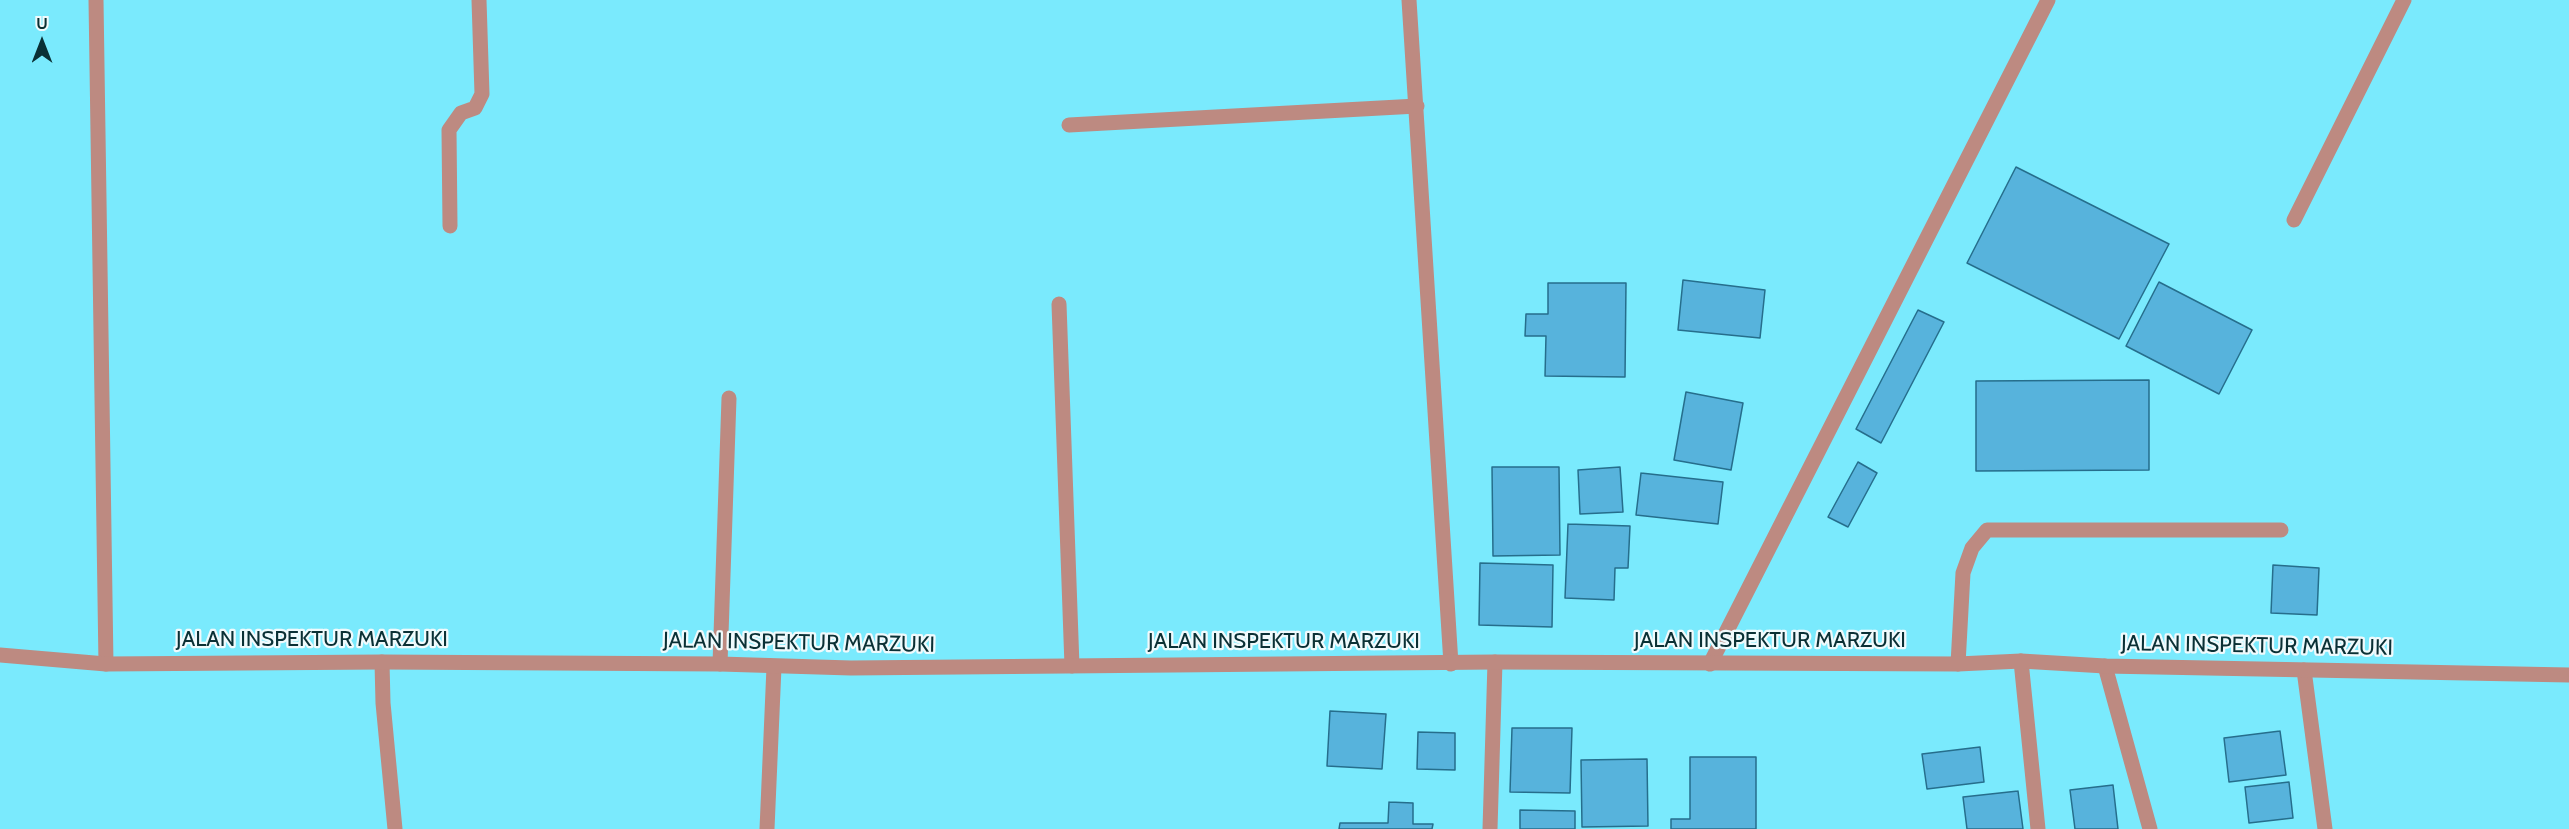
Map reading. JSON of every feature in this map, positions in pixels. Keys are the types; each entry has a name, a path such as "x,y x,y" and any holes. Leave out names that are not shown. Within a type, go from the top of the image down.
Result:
{"street":[{"path":"96,0 105,664"},
{"path":"450,226 448,130 461,113 475,108 482,94 479,0"},
{"path":"1409,0 1451,664"},
{"path":"1710,664 2048,0"},
{"path":"2294,220 2404,0"},
{"path":"1069,125 1417,106"},
{"path":"1059,304 1072,666"},
{"path":"720,664 729,398"},
{"path":"1958,664 1963,573 1972,548 1987,530 2282,530"},
{"name":"JALAN INSPEKTUR MARZUKI","path":"0,655 105,664 382,662 720,664 774,667 1495,662 1710,664 2021,662 2105,666 2569,675"},
{"path":"382,662 383,703 395,829"},
{"path":"1490,829 1495,662"},
{"path":"2021,662 2038,829"},
{"path":"2105,666 2150,829"},
{"path":"767,829 774,667"},
{"path":"2304,670 2325,829"}],"building":[{"path":"2016,167 2169,244 2119,339 1967,263"},
{"path":"1683,280 1765,290 1760,338 1678,330"},
{"path":"2159,282 2252,330 2219,394 2126,346"},
{"path":"1548,283 1626,283 1625,377 1545,376 1546,336 1525,336 1526,314 1548,314"},
{"path":"1918,310 1944,322 1881,443 1856,429"},
{"path":"2149,380 2149,470 1976,471 1976,381"},
{"path":"1686,392 1743,403 1731,470 1674,460"},
{"path":"1858,462 1877,473 1848,527 1828,517"},
{"path":"1492,467 1559,467 1560,555 1493,556"},
{"path":"1620,467 1623,512 1580,514 1578,470"},
{"path":"1641,473 1723,482 1718,524 1636,515"},
{"path":"1568,524 1630,526 1628,568 1615,568 1614,600 1565,598"},
{"path":"1480,563 1553,565 1552,627 1479,625"},
{"path":"2273,565 2319,568 2317,615 2271,613"},
{"path":"1330,711 1386,714 1382,769 1327,766"},
{"path":"1512,728 1572,728 1570,793 1510,792"},
{"path":"2280,731 2286,775 2229,782 2224,738"},
{"path":"1418,732 1455,733 1455,770 1417,769"},
{"path":"1980,747 1984,782 1927,789 1922,754"},
{"path":"1690,757 1756,757 1756,829 1671,829 1671,819 1690,819"},
{"path":"1647,759 1648,826 1582,827 1581,760"},
{"path":"2289,782 2293,818 2249,823 2245,787"},
{"path":"2113,785 2118,829 2075,829 2070,790"},
{"path":"2018,791 2023,829 1967,829 1963,797"},
{"path":"1389,802 1413,803 1413,824 1433,824 1432,829 1339,829 1340,823 1388,823"},
{"path":"1520,810 1575,811 1575,829 1520,829"}]}
